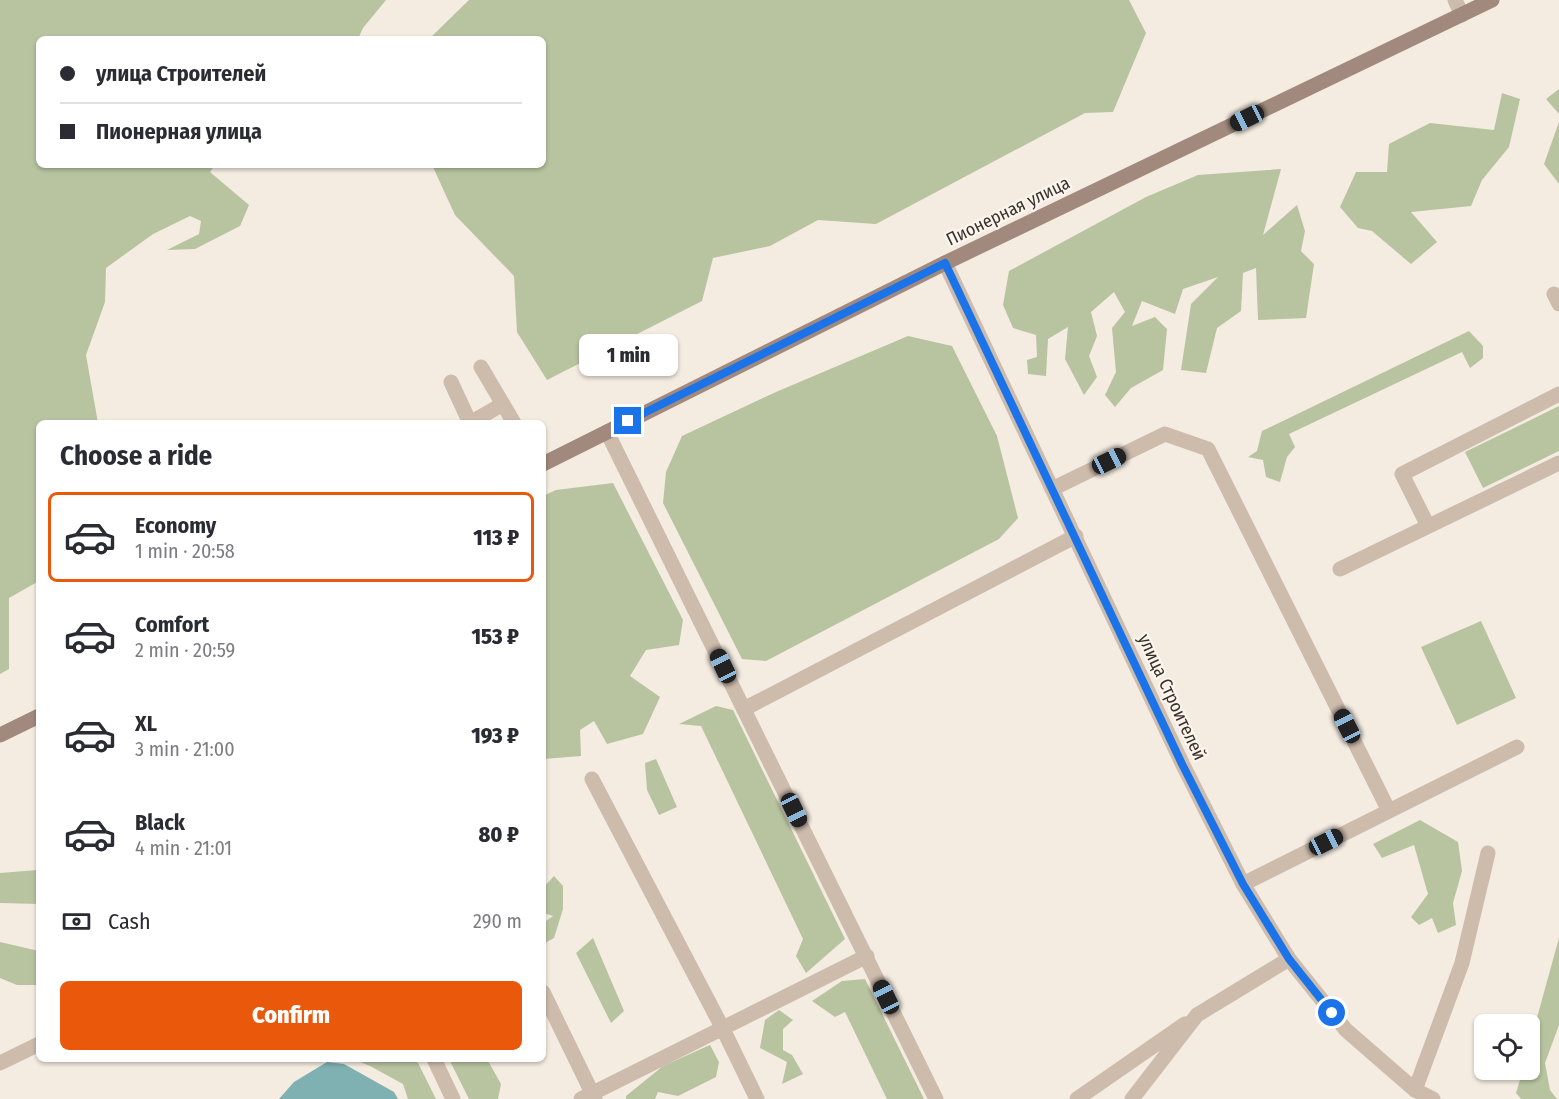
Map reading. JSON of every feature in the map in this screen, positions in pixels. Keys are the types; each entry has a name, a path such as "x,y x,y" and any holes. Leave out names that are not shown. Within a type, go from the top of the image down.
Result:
{"main road":[{"name":"Пионерная улица","path":"546,462 945,263 1492,0"},
{"path":"0,735 36,717"}],"street":[{"path":"1455,0 1462,15"},
{"name":"улица Строителей","path":"945,263 1182,764 1243,884 1289,959 1346,1030 1415,1090 1432,1099"},
{"path":"481,367 512,420"},
{"path":"451,382 469,420"},
{"path":"1428,526 1402,474 1559,394"},
{"path":"475,420 503,404"},
{"path":"607,432 936,1099"},
{"path":"1052,489 1165,434 1208,449 1389,811"},
{"path":"1340,569 1559,463"},
{"path":"744,708 1076,536"},
{"path":"1243,884 1517,747"},
{"path":"592,779 723,1029 757,1099"},
{"path":"1415,1090 1462,963 1488,853"},
{"path":"546,999 589,1097 867,957"},
{"path":"1077,1099 1197,1016 1289,959"},
{"path":"1132,1099 1197,1016"},
{"path":"0,1064 36,1046"},
{"path":"435,1062 453,1099"}],"green space":[{"path":"0,0 386,0 363,28 359,36 36,36 36,168 213,168 210,172 249,205 240,226 195,249 167,250 199,234 201,221 190,216 153,234 106,268 105,302 86,355 97,420 36,420 36,583 9,598 9,669 0,674"},
{"path":"469,0 1129,0 1146,33 1113,112 1085,113 876,224 818,220 770,246 713,258 702,301 547,380 517,332 514,276 455,215 433,168 546,168 546,36 432,36"},
{"path":"1559,89 1559,114 1546,99"},
{"path":"1502,93 1520,99 1509,147 1482,180 1471,206 1411,212 1437,242 1411,264 1372,231 1358,228 1340,207 1356,172 1387,172 1389,144 1430,123 1494,130"},
{"path":"1559,122 1559,184 1544,164"},
{"path":"1281,169 1263,235 1297,205 1305,231 1301,251 1314,264 1306,318 1258,320 1256,268 1243,273 1241,311 1217,328 1206,373 1181,370 1191,304 1218,277 1183,289 1175,314 1142,301 1132,326 1155,317 1167,329 1163,370 1131,388 1115,407 1105,395 1116,372 1112,328 1125,312 1114,292 1091,312 1097,336 1089,356 1097,377 1084,395 1065,359 1068,327 1048,339 1046,376 1028,374 1027,360 1037,357 1036,335 1013,328 1003,305 1009,271 1146,197 1198,175"},
{"path":"1469,331 1483,346 1483,358 1470,368 1462,352 1289,434 1295,447 1287,457 1280,482 1266,477 1263,460 1248,457 1257,451 1262,431"},
{"path":"908,336 952,346 997,436 1018,518 999,539 766,661 742,659 663,503 666,472 682,436 776,392"},
{"path":"1559,406 1559,451 1483,488 1465,452"},
{"path":"613,483 683,620 679,645 646,650 630,676 660,697 643,734 607,744 594,721 580,730 581,756 546,759 546,495 556,490"},
{"path":"1481,621 1516,698 1457,725 1421,647"},
{"path":"716,706 733,710 845,939 806,973 796,956 803,939 701,726 679,724"},
{"path":"656,759 677,807 659,815 647,790 645,763"},
{"path":"1420,820 1458,842 1462,871 1453,903 1456,925 1438,933 1432,918 1419,925 1411,917 1428,894 1414,845 1382,858 1373,844"},
{"path":"36,870 36,904 0,903 0,873"},
{"path":"554,876 563,886 563,909 554,938 546,942 546,921 553,916 546,914 546,885"},
{"path":"593,938 624,1011 611,1023 576,953"},
{"path":"1559,938 1559,1025 1545,1063 1550,1090 1557,1099 1521,1099 1516,1093 1520,1080 1540,1080 1540,1014 1538,1014"},
{"path":"0,942 36,950 36,985 17,985 0,978"},
{"path":"865,979 924,1099 887,1099 845,1012 835,1017 812,1001 842,981"},
{"path":"779,1010 793,1020 783,1029 783,1050 792,1055 803,1074 782,1084 787,1062 760,1048 765,1020"},
{"path":"710,1045 719,1062 716,1077 678,1096 658,1092 655,1099 626,1099 626,1096 663,1066"},
{"path":"360,1062 418,1062 436,1099 408,1099 403,1084"},
{"path":"450,1062 489,1062 501,1084 498,1099 469,1099"}],"water":[{"path":"327,1062 344,1064 394,1092 398,1099 279,1099 294,1082"}],"route":[{"path":"628,421 945,263 1182,764 1243,884 1289,959 1332,1013"}]}
